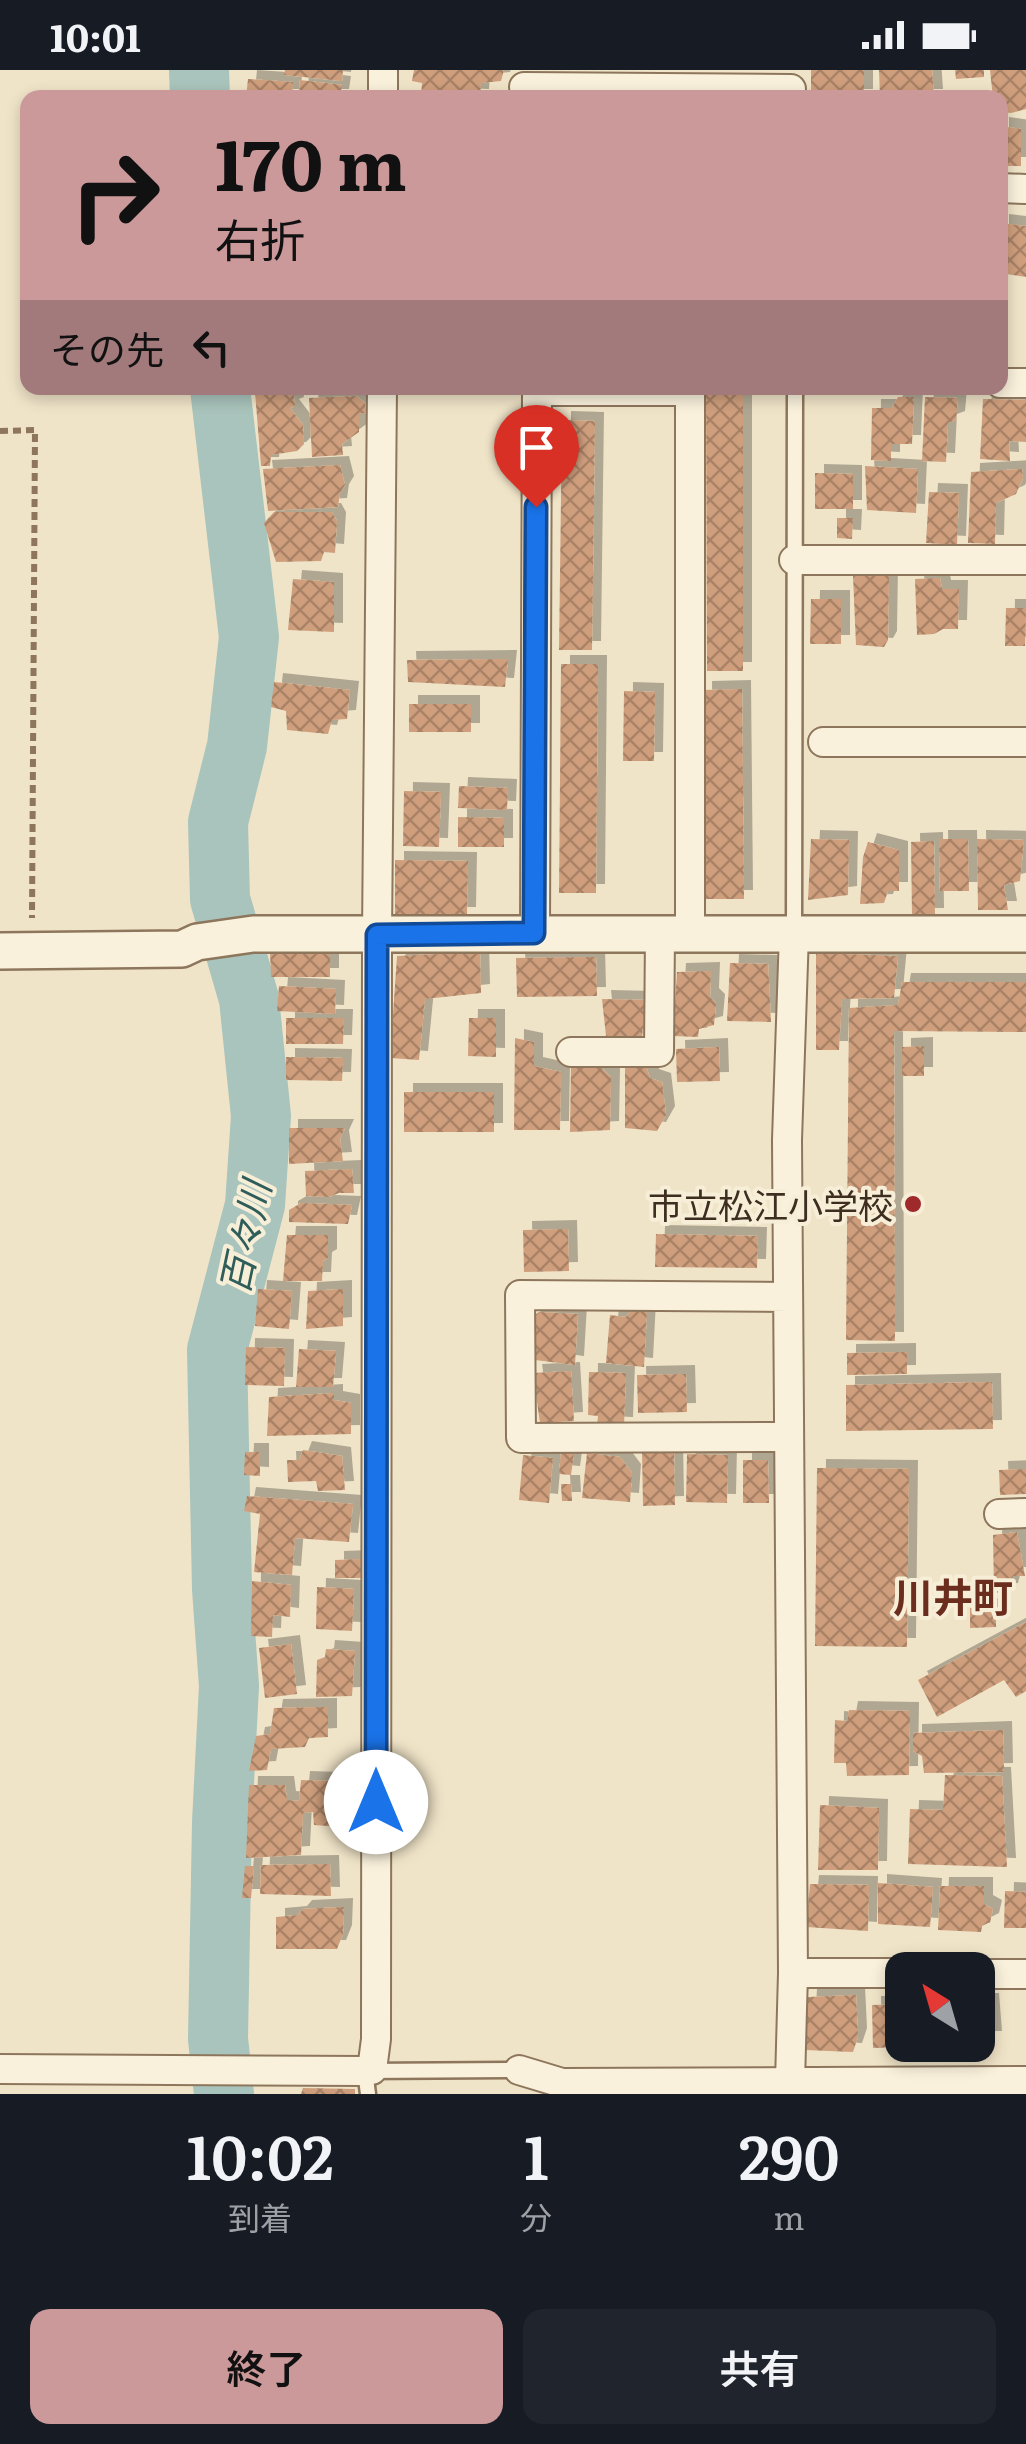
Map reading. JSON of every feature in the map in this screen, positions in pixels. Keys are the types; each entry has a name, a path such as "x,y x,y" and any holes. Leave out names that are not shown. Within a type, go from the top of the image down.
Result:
{"street":[{"path":"704,90 791,85"},
{"path":"524,87 588,90"},
{"path":"0,2069 248,2071 368,2078 376,2039 382,395"},
{"path":"532,395 534,933"},
{"path":"571,1052 659,1052 675,933 690,395"},
{"path":"794,560 1026,560"},
{"path":"823,742 1026,742"},
{"path":"782,2086 787,1140 794,933"},
{"path":"16,951 182,949 197,942 253,934 1026,934"},
{"path":"788,1297 520,1294 521,1438 788,1437"},
{"path":"809,1973 885,1974"},
{"path":"995,1974 1026,1974"},
{"path":"519,2070 562,2083 888,2088 1026,2081"}],"lane":[{"path":"794,933 798,395"},
{"path":"368,2078 519,2070"}],"path":[{"path":"0,430 35,430 16,951"}],"building":[{"path":"285,70 343,70 342,81 284,75"},
{"path":"414,70 504,70 501,81 481,83 481,90 421,90 422,83 412,81"},
{"path":"811,70 864,70 864,90 811,90"},
{"path":"879,70 932,70 933,90 880,90"},
{"path":"955,70 984,70 984,77 956,79"},
{"path":"990,70 1026,70 1026,109 1008,113 1008,90 992,90"},
{"path":"248,79 293,82 292,90 247,90"},
{"path":"300,80 342,85 341,90 299,90"},
{"path":"1008,127 1021,129 1021,166 1008,166"},
{"path":"1008,224 1026,226 1026,277 1008,274"},
{"path":"255,395 294,395 295,406 290,408 303,425 304,444 297,451 271,455 270,466 261,466"},
{"path":"706,395 743,395 743,671 707,671"},
{"path":"356,396 365,403 366,413 359,414 359,432 342,444 343,455 312,457 309,398"},
{"path":"898,397 914,397 912,444 891,444 891,461 871,460 872,408 892,408"},
{"path":"925,397 958,398 956,420 948,423 946,462 922,461"},
{"path":"983,399 1026,400 1026,442 1009,441 1010,461 980,459"},
{"path":"562,420 595,421 592,650 559,650"},
{"path":"340,465 345,485 338,507 268,511 263,469"},
{"path":"865,466 918,469 916,513 867,510"},
{"path":"1022,469 1023,478 1016,494 996,503 995,544 968,543 971,472"},
{"path":"815,473 853,474 853,509 815,509"},
{"path":"929,492 959,493 957,545 926,543"},
{"path":"274,512 332,512 337,521 335,553 324,552 321,561 276,562 264,523"},
{"path":"837,518 853,518 852,539 837,538"},
{"path":"889,574 888,640 884,647 856,645 853,576"},
{"path":"940,578 942,589 959,589 958,629 917,635 915,579"},
{"path":"293,579 334,582 334,632 288,630"},
{"path":"811,599 841,599 841,644 810,644"},
{"path":"1006,608 1026,608 1025,646 1005,646"},
{"path":"508,659 505,687 408,682 407,660"},
{"path":"561,664 598,664 596,893 559,893"},
{"path":"274,682 350,690 347,719 332,720 328,734 287,730 286,711 271,707"},
{"path":"742,689 744,899 705,899 703,690"},
{"path":"624,691 655,692 654,761 623,761"},
{"path":"409,704 471,704 471,732 409,732"},
{"path":"459,786 508,788 507,810 458,808"},
{"path":"404,791 441,792 439,847 403,846"},
{"path":"458,817 504,818 504,847 458,847"},
{"path":"811,839 849,840 848,895 808,900"},
{"path":"939,839 968,839 969,891 940,891"},
{"path":"977,839 1024,840 1020,881 1004,885 1008,910 978,910"},
{"path":"934,841 935,917 912,917 911,842"},
{"path":"868,842 899,850 899,891 888,891 884,903 860,904 863,857"},
{"path":"395,860 468,861 467,916 395,916"},
{"path":"330,951 330,977 271,977 270,952"},
{"path":"480,952 481,993 425,999 419,1060 390,1058 397,956"},
{"path":"816,953 898,956 894,998 842,999 839,1050 816,1050"},
{"path":"596,957 597,996 517,997 516,958"},
{"path":"730,963 768,964 771,1022 727,1021"},
{"path":"711,971 710,997 716,1003 714,1025 699,1029 698,1037 673,1036 677,972"},
{"path":"902,982 1026,982 1026,1032 894,1031 895,1341 846,1340 849,1008 898,1005"},
{"path":"279,986 336,989 335,1014 277,1011"},
{"path":"602,999 645,1000 642,1039 606,1036"},
{"path":"286,1018 344,1018 343,1044 286,1044"},
{"path":"469,1018 496,1018 496,1057 468,1056"},
{"path":"515,1038 534,1042 534,1066 561,1072 560,1130 514,1130"},
{"path":"924,1046 924,1076 902,1076 902,1047"},
{"path":"719,1047 720,1081 677,1082 676,1049"},
{"path":"286,1057 343,1058 342,1081 286,1080"},
{"path":"571,1062 595,1062 611,1077 610,1130 570,1132"},
{"path":"645,1063 650,1078 662,1082 666,1115 657,1131 625,1128 625,1064"},
{"path":"404,1092 494,1092 494,1132 404,1132"},
{"path":"289,1128 345,1128 340,1139 343,1161 289,1164"},
{"path":"352,1169 354,1193 306,1196 305,1171"},
{"path":"301,1203 352,1205 348,1224 289,1222 289,1210"},
{"path":"568,1229 569,1271 524,1272 523,1230"},
{"path":"656,1234 758,1236 757,1268 655,1267"},
{"path":"287,1235 328,1235 322,1281 283,1281"},
{"path":"258,1289 292,1291 289,1329 255,1326"},
{"path":"343,1289 343,1326 306,1329 308,1291"},
{"path":"632,1309 647,1310 644,1367 606,1363 610,1315 626,1317"},
{"path":"539,1312 578,1314 575,1365 535,1360 531,1318"},
{"path":"246,1347 285,1348 284,1386 245,1385"},
{"path":"299,1349 336,1351 333,1387 296,1387"},
{"path":"907,1352 907,1374 847,1375 847,1353"},
{"path":"571,1371 574,1421 540,1423 533,1373"},
{"path":"589,1372 626,1373 624,1426 597,1425 598,1416 588,1415"},
{"path":"686,1374 687,1412 638,1413 637,1375"},
{"path":"992,1382 993,1429 846,1431 846,1385"},
{"path":"334,1393 334,1400 351,1403 351,1434 267,1436 269,1397"},
{"path":"303,1450 342,1456 345,1490 318,1491 316,1481 288,1482 287,1460 299,1460"},
{"path":"642,1451 674,1451 675,1505 643,1506"},
{"path":"245,1452 260,1452 260,1476 244,1475"},
{"path":"561,1452 574,1453 571,1475 559,1474"},
{"path":"587,1453 620,1457 632,1473 630,1502 582,1498"},
{"path":"687,1454 728,1455 727,1503 686,1502"},
{"path":"523,1455 553,1458 549,1503 519,1500"},
{"path":"743,1460 768,1460 769,1503 743,1503"},
{"path":"817,1468 909,1469 907,1647 815,1646"},
{"path":"1026,1469 1026,1494 1000,1495 999,1470"},
{"path":"561,1484 571,1484 572,1501 562,1501"},
{"path":"247,1496 353,1504 349,1542 295,1538 292,1575 254,1572 260,1514 244,1511"},
{"path":"1017,1532 1025,1576 1013,1576 1009,1592 994,1593 993,1535"},
{"path":"361,1559 362,1578 335,1578 335,1560"},
{"path":"252,1581 291,1585 290,1617 273,1615 272,1637 251,1636"},
{"path":"317,1587 354,1589 352,1631 316,1629"},
{"path":"996,1607 996,1627 970,1628 970,1608"},
{"path":"1026,1622 1026,1691 1016,1697 1004,1680 937,1717 918,1680"},
{"path":"291,1644 297,1694 265,1698 259,1648"},
{"path":"326,1649 355,1651 352,1696 316,1697 317,1660 325,1657"},
{"path":"328,1707 328,1737 309,1738 305,1747 271,1749 267,1770 249,1771 256,1736 270,1734 274,1708"},
{"path":"849,1710 910,1711 909,1775 847,1776 846,1763 834,1763 835,1720 847,1721"},
{"path":"1003,1730 1004,1772 924,1773 922,1756 913,1751 913,1733"},
{"path":"945,1775 1002,1776 1007,1867 908,1864 910,1809 943,1810"},
{"path":"301,1780 362,1782 364,1821 357,1828 314,1825 313,1812 303,1813 301,1855 246,1858 249,1785 285,1785 287,1800 299,1801"},
{"path":"820,1805 879,1808 878,1870 818,1870"},
{"path":"330,1864 331,1896 260,1894 261,1865"},
{"path":"245,1866 254,1866 251,1898 242,1898"},
{"path":"878,1883 933,1887 930,1927 878,1924"},
{"path":"810,1884 869,1885 868,1931 806,1927"},
{"path":"940,1886 984,1886 984,1904 993,1909 990,1922 982,1926 981,1932 938,1930"},
{"path":"1005,1891 1026,1892 1026,1928 1004,1928"},
{"path":"344,1907 343,1934 337,1949 276,1949 276,1917 298,1915 303,1909"},
{"path":"856,1995 858,2037 853,2052 805,2050 808,1997"},
{"path":"872,2005 885,2005 885,2048 873,2048"},
{"path":"303,2088 355,2089 355,2094 301,2094"}],"waterway":[{"name":"百々川","path":"199,70 200,90"},
{"name":"百々川","path":"221,395 249,637 237,746 218,822 220,899 249,999 261,1116 255,1205 217,1350 222,1589 229,1686 218,2039 224,2094"}],"place":[{"name":"市立松江小学校","path":"913,1204"}],"district":[{"name":"川井町","path":"953,1594"}],"route":[{"path":"376,1802 377,935 534,933 536,507"}]}
